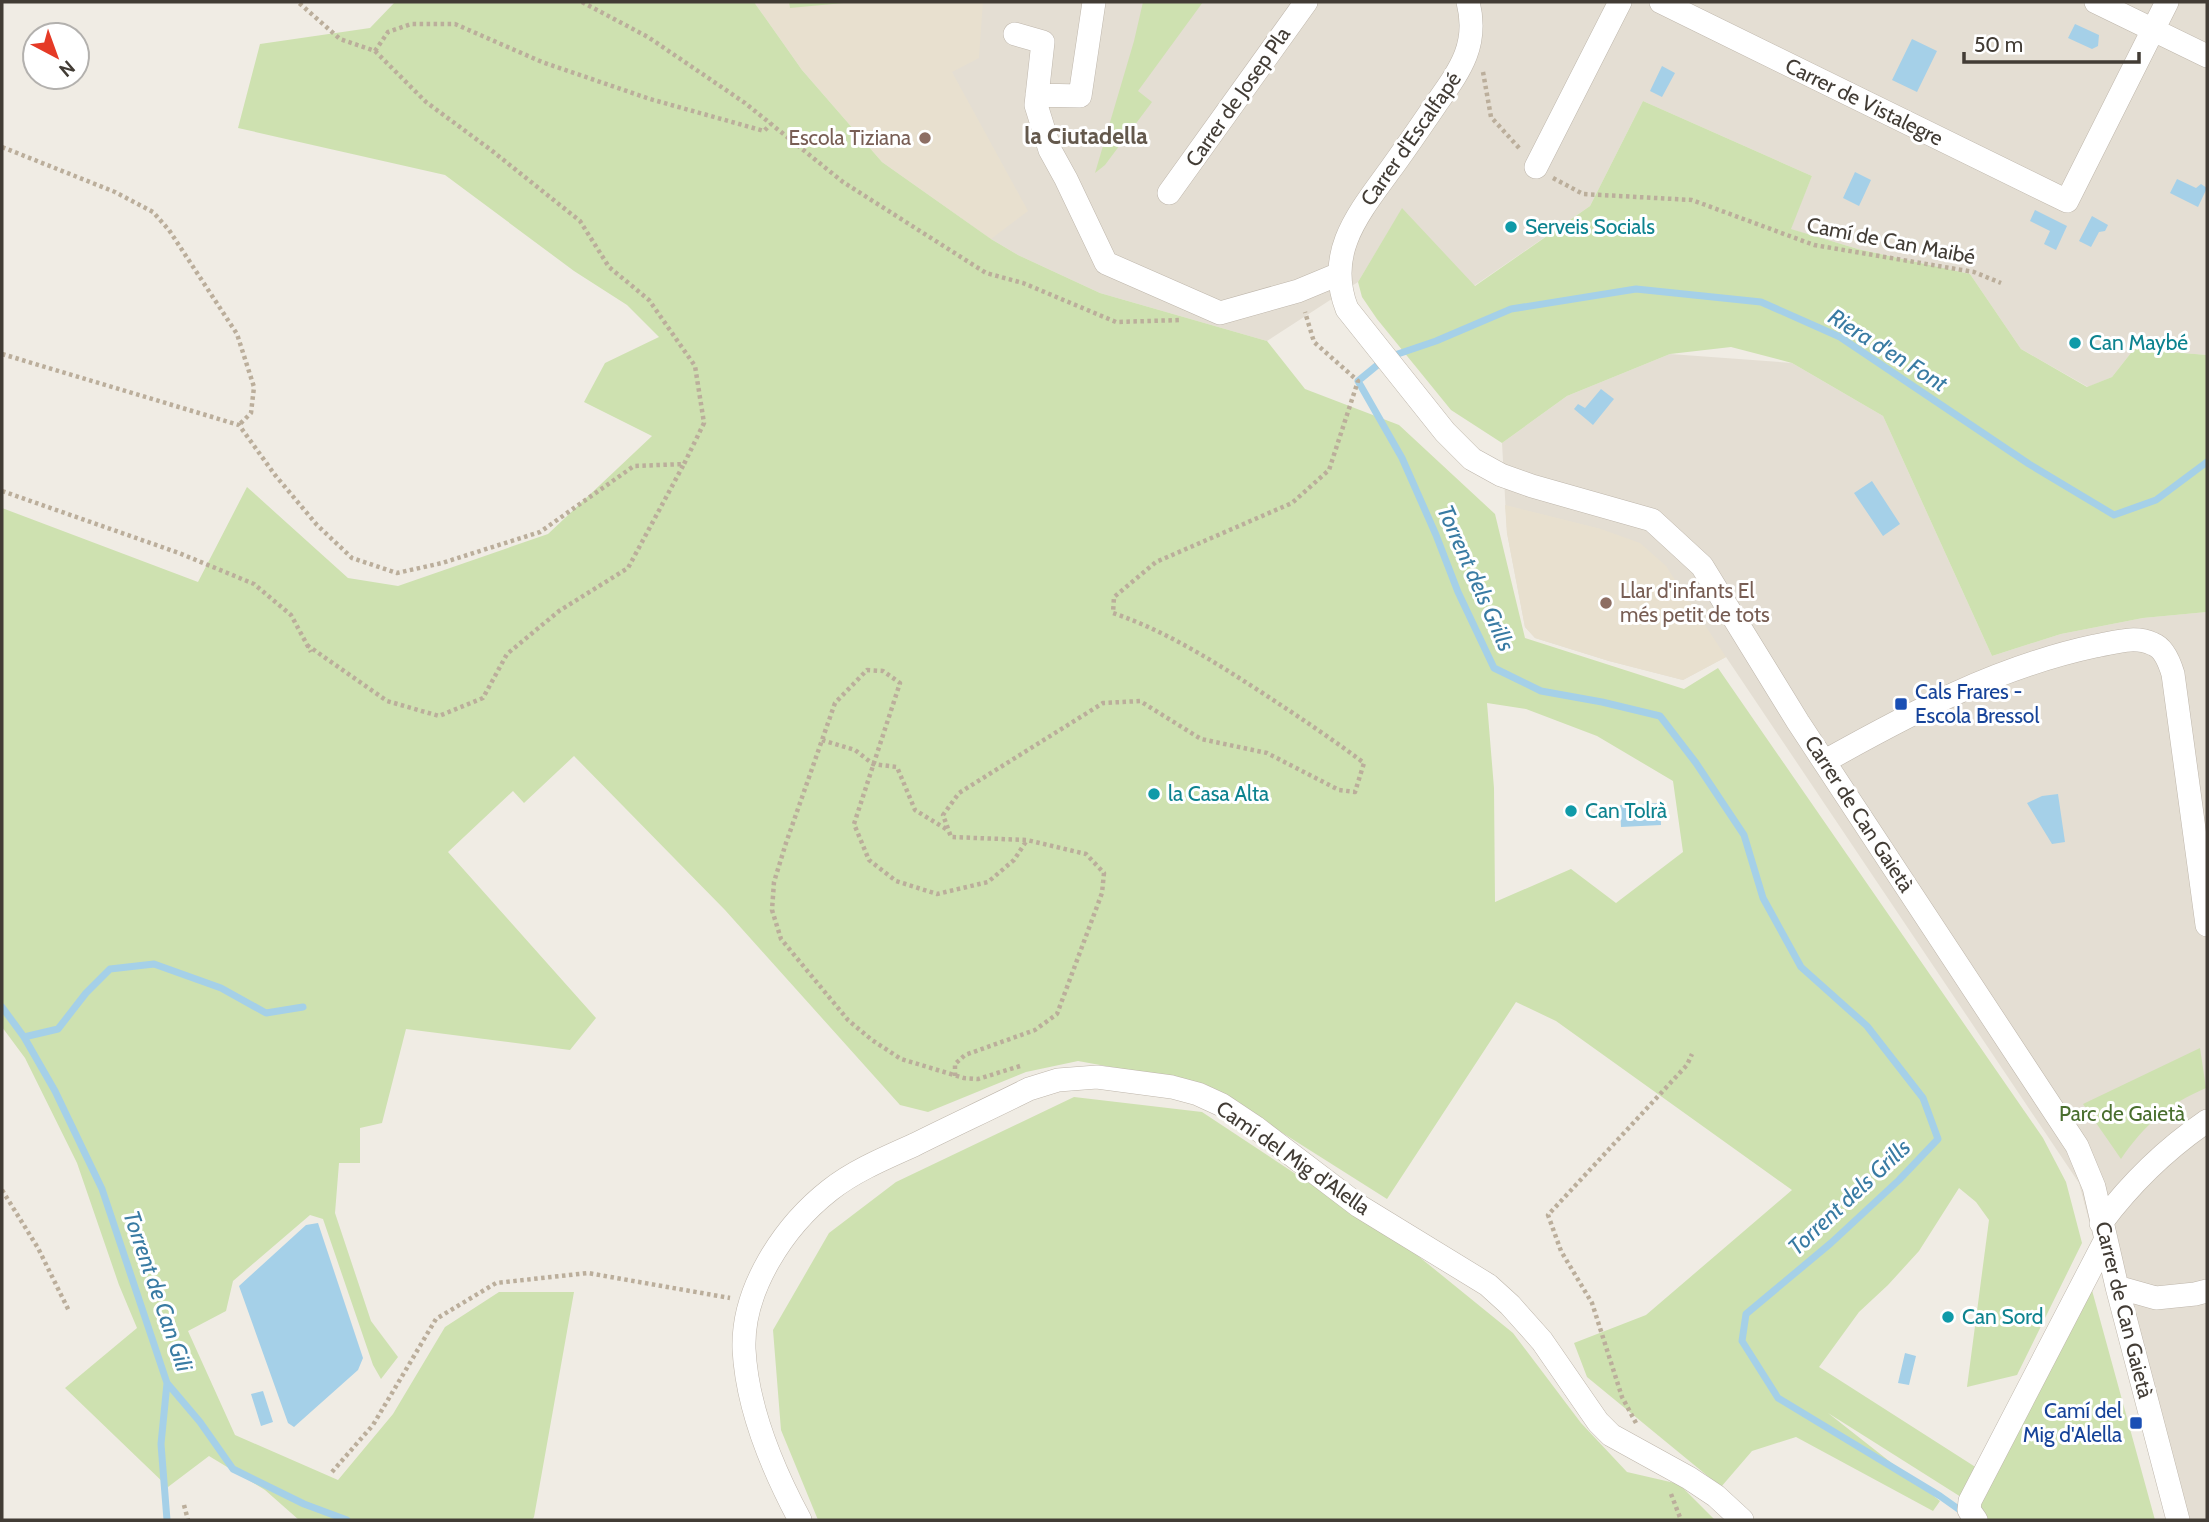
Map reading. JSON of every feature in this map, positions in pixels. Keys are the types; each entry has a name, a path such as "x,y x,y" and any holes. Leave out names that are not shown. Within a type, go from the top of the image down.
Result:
{"street":[{"path":"1037,95 1080,96 1094,2"},
{"name":"Carrer de Josep Pla","path":"1170,193 1306,2"},
{"name":"Carrer d'Escalfapé","path":"1339,274 1343,247 1361,208 1460,71 1467,54 1472,20 1468,2"},
{"path":"1536,167 1620,2"},
{"name":"Carrer de Vistalegre","path":"1661,2 2067,201 2153,31"},
{"path":"2095,2 2207,56"},
{"path":"2153,31 2167,2"},
{"path":"1015,34 1043,42 1036,105 1050,150 1106,262 1220,313 1298,291 1339,274"},
{"name":"Carrer de Can Gaietà","path":"1339,274 1341,293 1347,309 1446,432 1472,458 1501,475 1521,482 1652,520 1702,566 1825,761 2077,1146 2094,1188 2178,1520"},
{"path":"1825,761 1908,715 2015,669 2078,650 2131,639 2155,644 2169,661 2173,674 2207,925"},
{"name":"Camí del Mig d'Alella","path":"800,1520 781,1485 767,1449 748,1382 744,1348 745,1327 751,1302 765,1268 783,1239 805,1212 831,1189 865,1168 1029,1089 1073,1079 1097,1077 1139,1081 1198,1094 1222,1105 1359,1206 1488,1285 1510,1304 1542,1341 1598,1422 1611,1435 1657,1459 1716,1496 1742,1520"},
{"path":"1976,1520 1969,1510 1969,1500 2123,1194 2186,1135 2207,1121"},
{"path":"2117,1287 2156,1298 2207,1291"}],"path":[{"path":"298,2 340,39 375,51 426,102 580,221 609,267 649,300 695,366 704,423 628,568 559,611 507,654 483,698 439,716 387,701 307,645"},
{"path":"582,2 648,37 745,103 843,182 986,273 1023,283 1116,322 1176,321 1220,313"},
{"path":"375,51 388,32 411,24 455,24 542,62 650,99 764,131 771,124"},
{"name":"Camí de Can Maibé","path":"1467,54 1481,61 1491,117 1536,167 1583,194 1692,200 1814,245 1974,272 2001,283"},
{"path":"2,147 115,192 153,212 169,230 237,334 254,387 250,413 239,425"},
{"path":"955,1076 955,1064 965,1055 1035,1030 1057,1014 1102,892 1104,873 1086,854 1027,840 951,837 943,815 959,793 1103,703 1140,701 1201,739 1267,753 1339,790 1355,792 1364,763 1195,649 1147,625 1113,613 1114,597 1156,562 1292,503 1329,470 1358,381 1314,342 1298,291"},
{"path":"2,354 239,425 275,475 317,525 352,558 397,573 442,563 540,532 634,466 684,464"},
{"path":"2,491 179,553 254,584 291,615 311,652"},
{"path":"1027,840 1014,860 988,882 937,894 896,881 869,860 854,824 900,684 883,671 867,670 835,703 774,882 772,911 781,939 848,1020 901,1059 955,1076 978,1079 1032,1063"},
{"path":"822,740 855,750 873,764 897,767 915,810 948,830"},
{"path":"1657,1459 1622,1397 1592,1304 1561,1251 1548,1215 1687,1065 1692,1054"},
{"path":"2,1190 38,1248 69,1311"},
{"path":"332,1472 373,1425 436,1320 496,1283 588,1273 751,1302"},
{"path":"184,1504 188,1520"}],"shaded area":[{"path":"754,2 2207,2 2207,355 2134,349 2112,377 2088,387 2021,349 1970,274 1858,249 1790,229 1812,176 1643,101 1590,206 1474,286 1402,209 1358,282 1267,341 1100,293 1018,255 991,239 937,200"},
{"name":"Escola Tiziana","path":"754,2 983,2 979,58 952,72 1028,211 991,239 882,162 802,70"},
{"path":"1670,354 1792,363 1883,416 1992,656 2061,634 2143,618 2207,612 2207,1520 2168,1520 2079,1183 1726,657 1683,680 1535,638 1525,627 1507,533 1502,443 1567,396"},
{"name":"Llar d'infants El més petit de tots","path":"1505,505 1601,529 1640,543 1666,566 1726,657 1683,680 1535,638 1525,627 1507,533"}],"green space":[{"path":"395,2 754,2 802,70 882,162 991,239 1018,255 1100,293 1267,341 1305,389 1399,425 1495,514 1525,638 1684,689 1718,668 2043,1138 2066,1182 2082,1243 2017,1375 1967,1387 1989,1220 1976,1202 1959,1188 1919,1251 1859,1312 1819,1367 1977,1468 1961,1497 1828,1413 1940,1501 1933,1511 1796,1437 1752,1451 1721,1487 1587,1377 1574,1343 1646,1315 1792,1190 1556,1021 1516,1002 1387,1199 1205,1084 1078,1061 1026,1072 928,1112 900,1105 725,910 574,756 524,803 513,791 448,852 596,1018 570,1050 406,1029 382,1123 360,1128 360,1163 339,1163 335,1213 371,1321 398,1357 381,1379 373,1365 323,1219 310,1215 233,1281 226,1311 188,1331 235,1435 338,1480 393,1414 445,1327 499,1292 574,1292 534,1517 532,1520 299,1520 265,1490 209,1456 168,1487 65,1388 137,1328 119,1285 77,1163 25,1058 2,1027 2,508 198,582 247,487 348,578 398,586 548,534 652,436 584,402 605,363 659,337 627,305 574,271 445,175 238,128 260,44 370,28","holes":["1487,703 1526,709 1597,736 1673,781 1683,852 1616,903 1571,869 1495,902 1494,788"]},
{"path":"789,2 854,2 790,8"},
{"path":"1143,2 1203,2 1138,91 1152,102 1105,165 1095,173 1134,41"},
{"path":"1643,101 1812,176 1791,229 1858,249 1970,274 2021,349 2087,387 2112,377 2134,349 2207,355 2207,612 2143,618 2061,634 1992,656 1883,416 1792,363 1731,347 1670,354 1567,396 1502,443 1451,410 1377,319 1362,297 1358,282 1402,208 1475,286 1590,206"},
{"name":"Parc de Gaietà","path":"2200,1048 2206,1088 2180,1101 2158,1117 2121,1159 2083,1104"},
{"path":"1074,1097 1202,1112 1412,1251 1513,1333 1581,1423 1627,1472 1679,1484 1715,1520 818,1520 781,1430 773,1330 829,1233 896,1182"},
{"path":"2090,1283 2155,1520 1989,1520 1977,1506"}],"water":[{"path":"2075,24 2099,35 2098,46 2092,49 2068,38"},
{"path":"1912,39 1937,51 1917,92 1892,80"},
{"path":"1662,66 1675,73 1662,97 1650,91"},
{"path":"1855,172 1871,180 1859,206 1843,198"},
{"path":"2177,179 2196,188 2201,184 2207,188 2198,207 2170,193"},
{"path":"2035,210 2067,226 2056,250 2044,244 2050,231 2030,221"},
{"path":"2092,216 2108,225 2105,231 2099,232 2091,247 2079,241"},
{"path":"1601,389 1614,399 1593,425 1574,409 1578,404 1585,408"},
{"path":"1872,481 1900,524 1883,536 1854,493"},
{"path":"2058,794 2065,842 2052,844 2027,803 2042,796"},
{"path":"1660,803 1661,825 1621,827 1620,805"},
{"path":"318,1223 363,1358 358,1370 294,1427 288,1423 239,1286 306,1225"},
{"path":"1905,1353 1916,1356 1909,1385 1898,1383"},
{"path":"263,1391 273,1422 261,1426 251,1394"}],"waterway":[{"name":"Torrent dels Grills","path":"1964,1513 1778,1398 1742,1341 1746,1314 1831,1243 1899,1180 1938,1139 1923,1098 1867,1026 1801,967 1763,898 1744,835 1696,763 1660,716 1541,691 1494,668 1458,592 1402,458 1358,381 1386,358 1436,341 1511,309 1636,289 1761,302 1840,337 2029,464 2114,515 2156,500 2207,462"},
{"path":"24,1037 58,1029 86,993 110,969 154,964 221,988 266,1013 303,1007"},
{"name":"Torrent de Can Gili","path":"2,1007 24,1037 55,1091 102,1189 167,1383 200,1422 233,1469 304,1504 347,1520"},
{"path":"167,1383 161,1444 167,1520"}],"place":[{"name":"Escola Tiziana","path":"925,138"},
{"name":"Serveis Socials","path":"1511,227"},
{"name":"Can Maybé","path":"2075,343"},
{"name":"Llar d'infants El més petit de tots","path":"1606,603"},
{"name":"Cals Frares - Escola Bressol","path":"1901,704"},
{"name":"la Casa Alta","path":"1154,794"},
{"name":"Can Tolrà","path":"1571,811"},
{"name":"Can Sord","path":"1948,1317"},
{"name":"Camí del Mig d'Alella","path":"2136,1423"}],"district":[{"name":"la Ciutadella","path":"1086,136"}],"water label":[{"name":"Riera d'en Font","path":"1888,350"}]}
